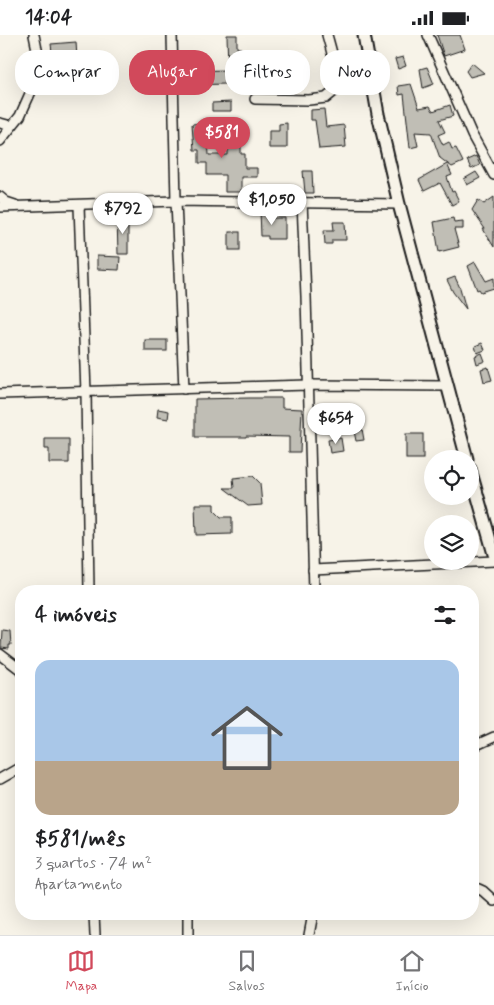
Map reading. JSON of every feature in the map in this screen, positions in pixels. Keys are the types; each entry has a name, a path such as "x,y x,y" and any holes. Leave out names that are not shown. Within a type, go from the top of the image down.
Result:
{"main road":[{"path":"364,35 378,114 399,204 465,450"},
{"path":"479,498 493,544"}],"street":[{"path":"0,141 20,116 37,78 40,64 34,35"},
{"path":"172,35 176,201 184,389"},
{"path":"255,99 309,100 326,98 337,89 337,74 332,47 327,35"},
{"path":"428,35 472,135 494,175"},
{"path":"0,123 11,127"},
{"path":"0,197 6,202 19,206"},
{"path":"0,207 176,201 399,204"},
{"path":"302,202 314,585"},
{"path":"79,205 86,392 89,585"},
{"path":"0,394 308,385 448,386"},
{"path":"313,571 494,561"},
{"path":"0,654 15,665"},
{"path":"479,744 494,737"},
{"path":"0,779 15,770"},
{"path":"479,890 494,901"},
{"path":"94,920 95,935"},
{"path":"188,920 188,935"},
{"path":"309,935 312,920"}],"building":[{"path":"227,35 237,35 237,48 241,48 241,50 227,50"},
{"path":"437,35 460,35 465,49 444,56"},
{"path":"76,42 76,50 52,50 51,44"},
{"path":"403,57 406,66 398,69 395,59"},
{"path":"472,63 484,73 470,77 466,71"},
{"path":"427,67 434,84 423,88 420,69"},
{"path":"215,70 225,70 225,84 215,84"},
{"path":"411,84 419,108 430,106 433,111 450,105 453,116 439,120 445,132 438,135 443,145 449,142 452,149 456,148 463,162 452,167 440,158 431,133 415,132 418,146 410,148 404,94 399,95 398,86"},
{"path":"231,102 231,111 212,111 212,103"},
{"path":"324,109 326,127 344,125 346,147 319,149 315,120 311,120 311,110"},
{"path":"214,122 215,131 210,131 211,137 208,138 209,155 228,155 228,146 241,146 241,154 245,154 245,168 257,168 257,177 241,177 241,192 225,192 225,175 207,175 207,163 199,163 199,150 194,150 192,124"},
{"path":"287,123 287,148 269,148 269,131 279,131 279,124"},
{"path":"476,156 480,165 471,169 467,160"},
{"path":"447,164 452,175 447,177 452,192 454,191 459,201 452,205 440,183 424,191 419,180"},
{"path":"303,171 312,171 313,193 305,193"},
{"path":"476,172 480,178 467,185 464,179"},
{"path":"494,197 494,247 472,210 478,200 484,204"},
{"path":"260,210 271,210 271,218 285,218 285,239 268,239 268,236 261,236"},
{"path":"117,217 128,217 128,254 118,254"},
{"path":"453,218 454,222 463,221 463,229 454,229 459,247 439,252 434,222"},
{"path":"333,222 345,222 346,240 332,240 332,244 325,244 324,230 334,230"},
{"path":"229,232 240,232 240,250 229,250"},
{"path":"97,256 120,257 119,270 97,269"},
{"path":"475,262 486,281 494,278 494,288 481,292 479,289 477,290 468,266"},
{"path":"455,277 466,309 453,292 447,280"},
{"path":"145,340 167,340 167,351 145,351"},
{"path":"482,343 485,350 477,353 475,346"},
{"path":"482,353 485,361 477,364 475,356"},
{"path":"488,367 492,380 484,382 481,369"},
{"path":"282,398 282,408 302,409 300,452 289,452 289,437 195,437 195,399"},
{"path":"158,409 169,411 168,419 157,417"},
{"path":"362,429 364,440 356,441 354,431"},
{"path":"406,434 423,434 423,459 406,459"},
{"path":"341,438 343,451 330,453 328,440"},
{"path":"45,439 69,439 69,463 49,463 49,449 45,449"},
{"path":"253,476 260,483 262,505 248,506 224,488 234,488 233,478"},
{"path":"195,504 214,504 214,510 221,517 232,517 232,534 196,535"},
{"path":"2,630 10,631 11,645 9,645 9,649 1,648"}]}
